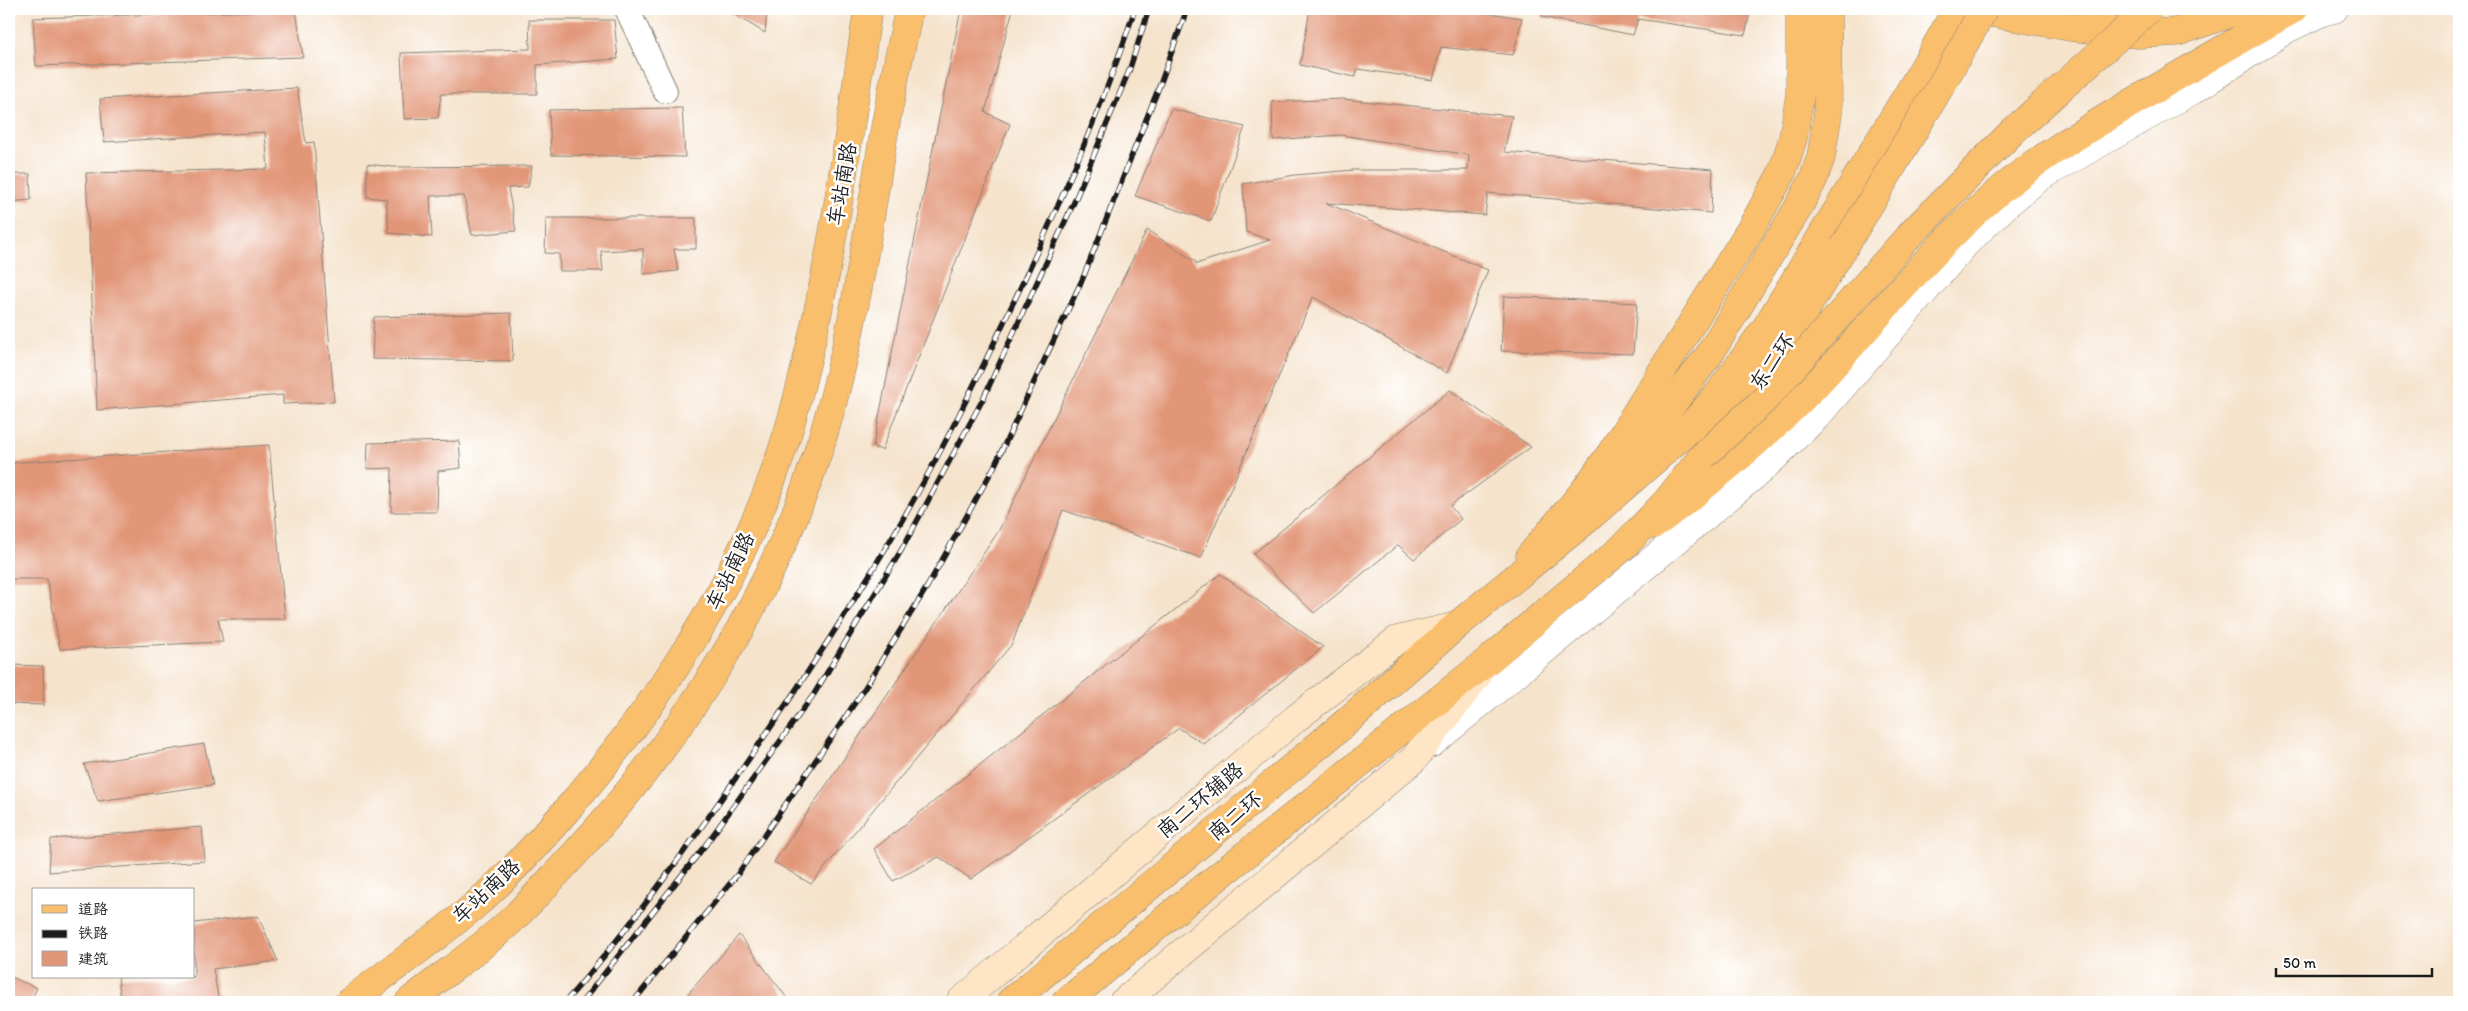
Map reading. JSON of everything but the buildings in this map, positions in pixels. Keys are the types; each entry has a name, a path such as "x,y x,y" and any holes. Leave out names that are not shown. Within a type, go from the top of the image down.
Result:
{"main road":[{"name":"车站南路","path":"349,1002 475,905 545,836 616,753 706,620 738,557 767,490 790,425 828,259 850,138 868,9"},
{"name":"车站南路","path":"409,1002 504,927 610,816 657,758 700,697 734,643 764,586 817,456 839,378 857,294 884,131 909,9"},
{"path":"1506,585 1578,498 1611,453 1750,230 1782,173 1793,138 1800,95 1800,9"},
{"path":"1585,521 1708,355 1798,208 1814,178 1822,156 1828,114 1827,9"},
{"name":"东二环","path":"1456,626 1585,521 1683,435 1719,393 1767,326 1802,270 1957,9"},
{"path":"1970,9 2071,27 2139,34 2177,32 2242,9"},
{"name":"东二环","path":"1490,659 1622,548 1666,502 1732,419 1796,325 1933,99 1984,9"},
{"path":"1703,456 1765,399 1908,238 2006,138 2149,9"},
{"path":"1622,548 1717,477 1758,442 1822,378 1939,248 1988,200 2041,159 2128,105 2294,9"},
{"name":"南二环","path":"1010,1002 1322,743 1456,626"},
{"name":"南二环辅路","path":"960,1002 1295,719 1397,640 1456,626"},
{"path":"1123,1002 1414,759 1490,659"},
{"name":"南二环","path":"1066,1002 1174,912 1490,659"}],"street":[{"path":"627,9 666,91"},
{"path":"1414,759 1762,469 1816,417 1965,244 2009,202 2040,176 2193,90 2284,30 2322,12 2334,9"}],"railway":[{"path":"565,1002 639,912 731,785 822,650 907,512 959,415 1039,248 1097,113 1135,9"},
{"path":"582,1002 707,843 814,694 902,549 983,399 1075,200 1129,71 1149,9"},
{"path":"633,1002 737,875 861,694 927,587 994,467 1083,278 1161,82 1187,9"}]}
